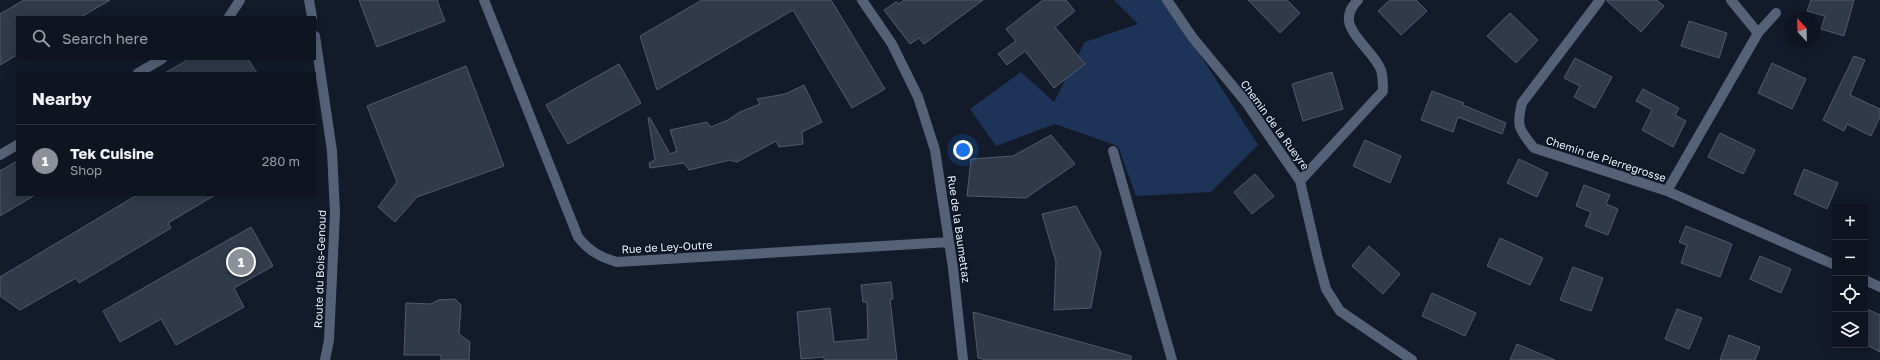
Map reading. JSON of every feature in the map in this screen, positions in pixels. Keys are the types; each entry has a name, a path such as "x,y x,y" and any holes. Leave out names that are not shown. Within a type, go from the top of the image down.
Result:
{"street":[{"path":"230,16 240,0"},
{"path":"309,0 312,16"},
{"name":"Rue de Ley-Outre","path":"484,0 578,237 588,249 600,257 617,262 949,242"},
{"name":"Rue de la Baumettaz","path":"862,0 892,44 918,97 935,150 949,242 963,360"},
{"name":"Chemin de la Rueyre","path":"1167,0 1193,38 1245,100 1300,181 1326,289 1340,311 1412,360"},
{"path":"1300,181 1383,91 1383,80 1380,69 1349,25 1348,16 1351,7 1358,0"},
{"name":"Chemin de Pierregrosse","path":"1600,0 1522,102 1519,115 1520,130 1534,148 1667,191 1832,264"},
{"path":"1731,0 1758,33"},
{"path":"1667,191 1758,33 1776,13"},
{"name":"Route du Bois-Genoud","path":"316,43 332,151 335,213 329,340 325,360"},
{"path":"140,72 160,60"},
{"path":"0,155 16,146"},
{"path":"1113,151 1172,360"},
{"path":"1868,281 1880,287"}],"shaded area":[{"path":"1114,0 1165,0 1258,145 1211,192 1136,196 1118,146 1055,124 996,146 970,109 1021,72 1054,102 1085,42 1138,24"}],"building":[{"path":"24,0 110,0 83,16 16,16 16,56 0,65 0,14"},
{"path":"359,0 437,0 445,21 377,47"},
{"path":"702,0 831,0 885,89 852,108 793,10 657,90 640,36"},
{"path":"904,0 983,0 924,44 919,38 910,44 884,10 896,2 899,4"},
{"path":"1043,0 1066,0 1075,11 1055,27 1085,64 1054,88 1025,51 1007,65 998,54 1016,41 1006,29"},
{"path":"1248,0 1287,0 1300,13 1280,33"},
{"path":"1390,0 1416,0 1427,11 1401,35 1378,11"},
{"path":"1606,0 1657,0 1664,6 1641,32"},
{"path":"1811,0 1854,0 1844,36 1821,29 1825,16 1820,15 1820,12 1807,11"},
{"path":"1510,13 1538,40 1516,63 1487,36"},
{"path":"1689,21 1727,33 1719,58 1681,46"},
{"path":"1854,56 1865,60 1850,95 1880,109 1880,117 1871,136 1847,124 1844,131 1823,120"},
{"path":"1575,58 1612,77 1595,108 1574,97 1580,86 1564,78"},
{"path":"187,60 249,60 256,72 167,72"},
{"path":"1772,63 1806,79 1792,109 1758,93"},
{"path":"619,64 641,103 568,144 546,105"},
{"path":"466,66 504,166 417,197 395,222 378,207 397,182 367,106"},
{"path":"1332,72 1343,109 1303,121 1292,84"},
{"path":"804,85 822,122 802,132 803,144 779,147 776,141 737,162 730,160 689,170 684,163 650,168 649,163 655,160 648,118 650,118 670,154 677,151 670,130 707,122 711,127 728,120 740,112 760,104 757,99 785,94"},
{"path":"1643,89 1679,108 1675,115 1686,121 1673,147 1642,130 1652,110 1636,101"},
{"path":"1432,91 1464,103 1463,105 1506,123 1502,134 1458,117 1453,132 1421,120"},
{"path":"1720,133 1755,150 1743,174 1708,157"},
{"path":"1051,135 1075,164 1026,198 967,196 971,159 1013,156"},
{"path":"1365,140 1401,156 1390,183 1353,166"},
{"path":"1519,159 1548,173 1537,197 1507,183"},
{"path":"16,162 16,196 33,196 0,216 0,171"},
{"path":"1804,169 1838,183 1827,209 1794,194"},
{"path":"1255,174 1274,196 1252,214 1234,192"},
{"path":"1584,185 1610,195 1606,204 1618,209 1608,235 1585,226 1591,212 1576,206"},
{"path":"135,196 213,196 168,223 171,228 79,283 76,278 20,310 0,296 0,277"},
{"path":"1076,206 1101,252 1091,308 1054,310 1056,262 1042,214"},
{"path":"1686,226 1732,244 1720,277 1681,263 1687,245 1679,242"},
{"path":"251,227 273,266 234,288 244,307 176,345 161,319 120,342 103,311"},
{"path":"1500,238 1543,258 1530,285 1487,266"},
{"path":"1369,246 1400,274 1383,294 1352,266"},
{"path":"1760,256 1791,269 1781,293 1750,279"},
{"path":"1573,267 1603,278 1591,311 1560,300"},
{"path":"891,282 893,299 890,299 897,360 824,360 824,357 801,359 797,312 830,308 834,342 868,339 867,302 863,302 861,285"},
{"path":"1432,293 1476,313 1465,336 1422,316"},
{"path":"455,299 461,305 459,334 470,342 469,360 441,360 441,355 404,355 406,303 431,304 438,300"},
{"path":"1677,309 1702,318 1689,349 1665,339"},
{"path":"1868,309 1880,315 1880,352 1868,346"},
{"path":"973,312 1131,356 1131,360 987,360 978,358"},
{"path":"1729,335 1760,347 1755,360 1720,360"},
{"path":"1517,344 1555,360 1510,360"}],"place":[{"name":"Tek Cuisine","path":"241,262"}]}
